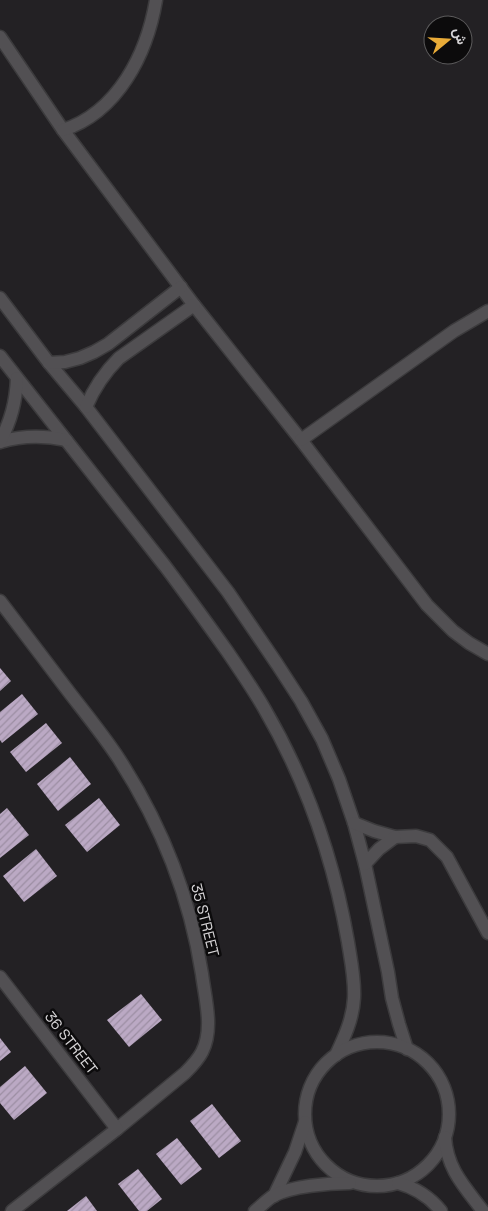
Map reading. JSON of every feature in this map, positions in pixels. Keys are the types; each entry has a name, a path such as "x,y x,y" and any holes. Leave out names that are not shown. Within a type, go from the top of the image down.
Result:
{"street":[{"path":"63,130 94,114 106,104 126,80 145,44 156,0"},
{"path":"0,37 63,130 194,305 301,440 427,605 453,631 488,654"},
{"path":"49,363 80,358 108,344 181,287"},
{"path":"0,298 208,566 277,664 322,739 339,779 366,864 392,998 398,1024 407,1049"},
{"path":"86,407 99,380 119,358 194,305"},
{"path":"301,440 454,332 488,312"},
{"path":"0,356 165,566 241,672 264,708 284,746 317,826 342,908 354,980 354,1000 351,1019 336,1056"},
{"path":"0,442 8,427 13,411 17,378"},
{"path":"0,442 20,437 40,436 66,440"},
{"name":"35 STREET","path":"0,601 103,735 149,811 183,894 198,951 207,1009 206,1038 202,1051 195,1063 117,1130 12,1211"},
{"path":"354,823 374,832 394,837 416,836 430,840 447,857 488,933"},
{"path":"366,864 394,837"},
{"name":"36 STREET","path":"0,977 117,1130"},
{"path":"274,1196 295,1152 305,1120 306,1106 312,1084 324,1065 352,1047 371,1043 383,1043 407,1049 420,1057 439,1079 445,1092 448,1107 448,1122 445,1136 440,1149 432,1161 410,1178 384,1186 356,1183 343,1178 331,1170 314,1148 305,1120"},
{"path":"445,1136 446,1148 454,1172 483,1211"},
{"path":"255,1211 274,1196 306,1186 356,1183"},
{"path":"398,1183 418,1190 428,1197 441,1211"}],"building":[{"path":"0,668 11,681 0,691"},
{"path":"22,694 38,714 2,743 0,740 0,712"},
{"path":"46,723 62,743 26,772 10,752"},
{"path":"70,757 91,784 58,811 37,784"},
{"path":"99,798 120,825 87,852 65,825"},
{"path":"7,808 29,835 0,858 0,814"},
{"path":"36,849 57,876 24,902 3,876"},
{"path":"141,994 162,1020 129,1047 107,1020"},
{"path":"0,1038 11,1052 0,1061"},
{"path":"25,1066 47,1093 14,1120 0,1103 0,1087"},
{"path":"212,1104 241,1141 219,1158 190,1121"},
{"path":"177,1138 202,1169 181,1185 156,1154"},
{"path":"138,1169 162,1199 147,1211 139,1211 118,1184"},
{"path":"86,1196 97,1211 67,1211"}]}
